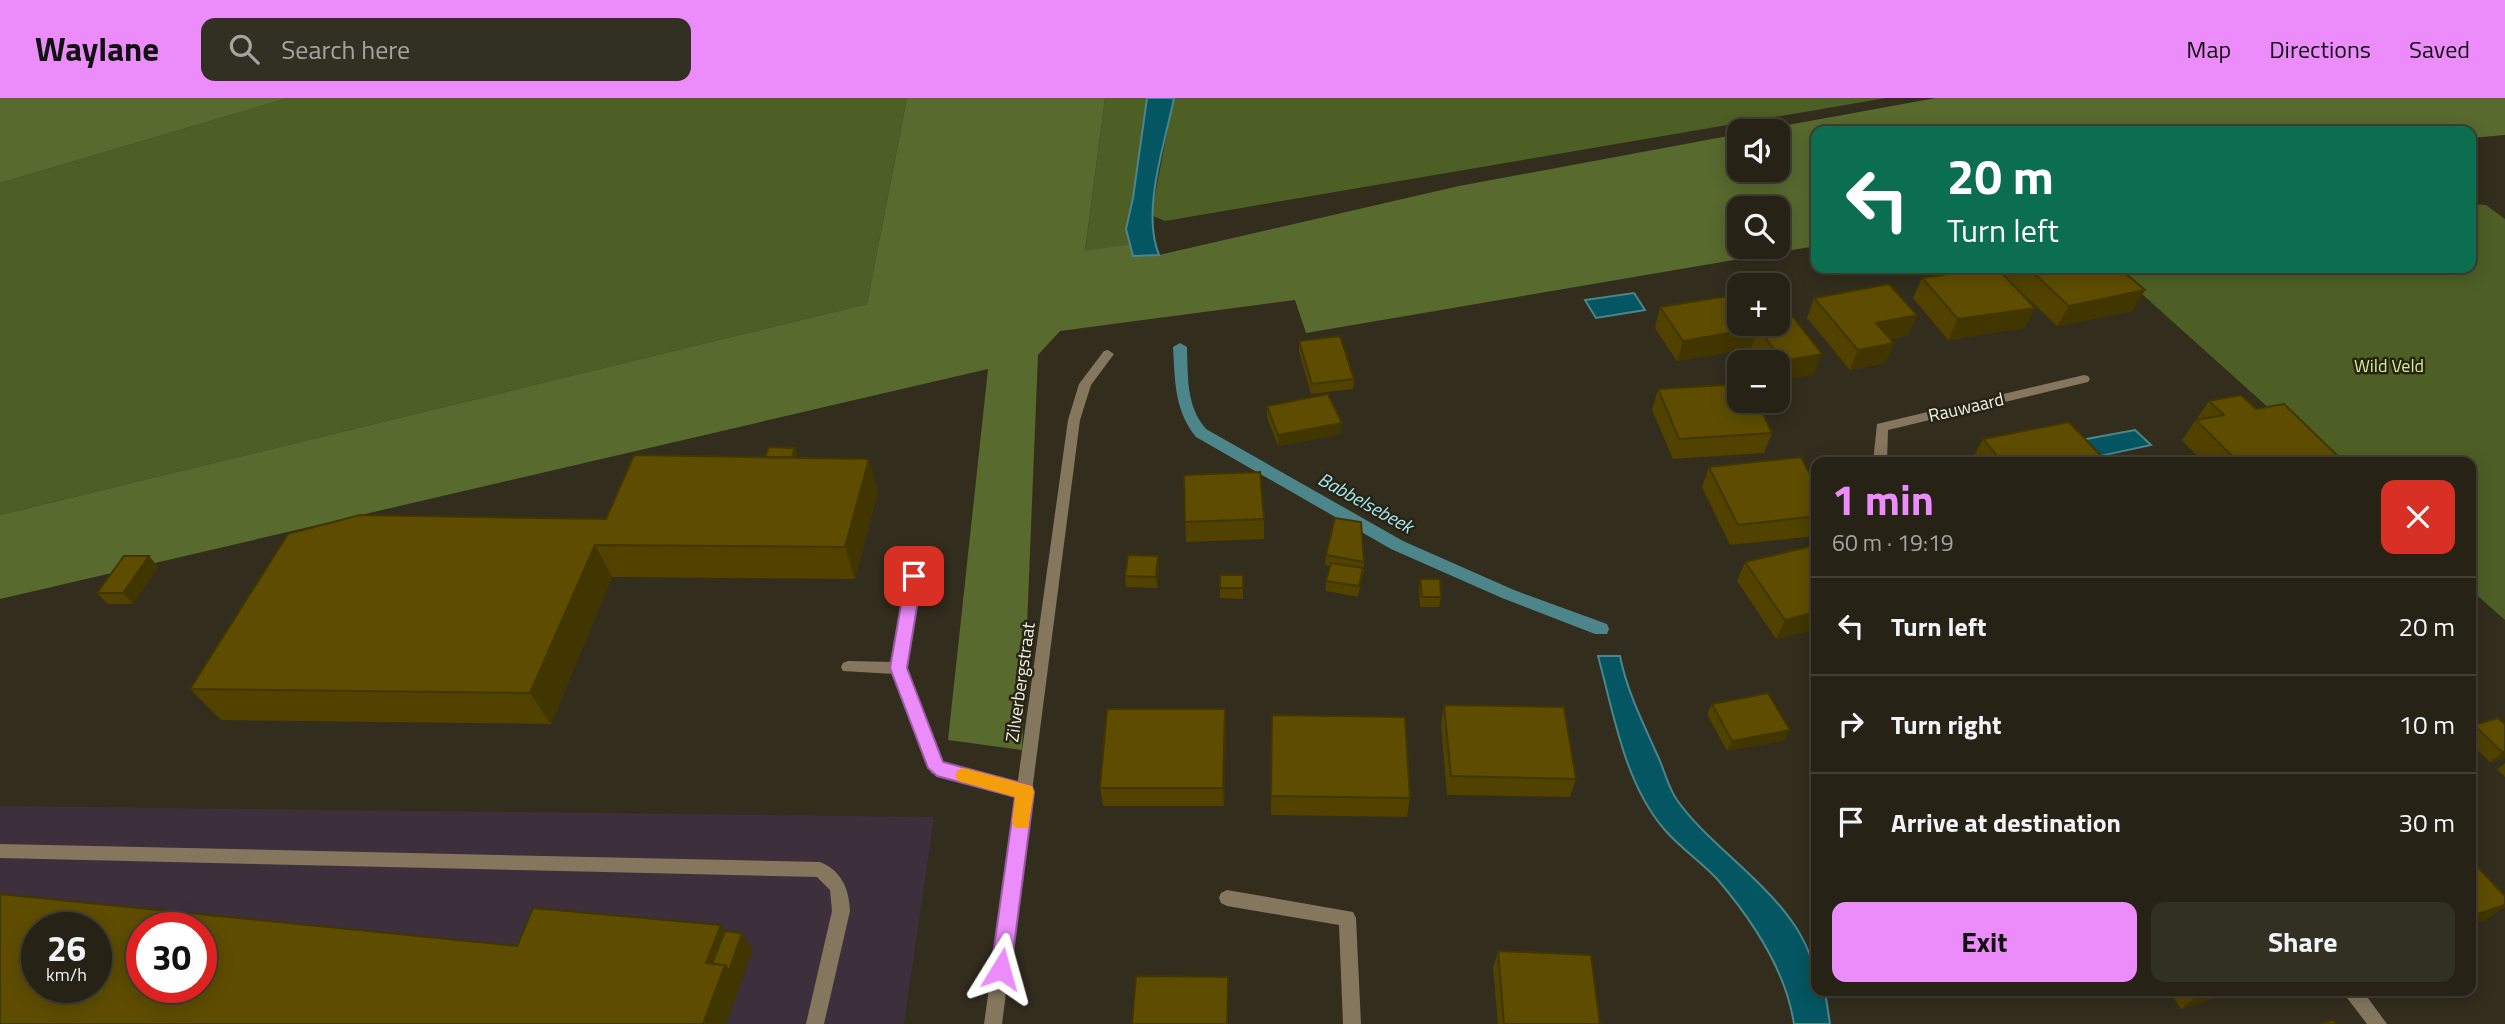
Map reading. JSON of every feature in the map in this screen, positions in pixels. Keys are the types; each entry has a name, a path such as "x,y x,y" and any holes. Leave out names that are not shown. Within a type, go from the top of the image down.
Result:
{"street":[{"name":"Zilverbergstraat","path":"993,1024 1074,420 1085,384 1108,354"},
{"name":"Rauwaard","path":"1880,457 1882,427 2084,379"},
{"path":"914,576 899,668 937,768 1025,792"},
{"path":"848,667 899,668"},
{"path":"0,851 820,870 833,877 841,892 841,911 815,1024"},
{"path":"1227,898 1348,918 1352,1024"},
{"path":"2355,996 2378,1024"}],"shaded area":[{"path":"0,806 934,817 904,1024 0,1024"}],"green space":[{"path":"0,98 288,98 0,183"},
{"path":"288,98 907,98 867,304 0,515 0,183"},
{"path":"907,98 1105,98 1085,251 1130,244 1134,256 1159,255 1459,186 1727,136 1727,182 1790,182 1790,125 1936,98 2505,98 2505,135 2476,138 2476,126 1811,126 1811,247 1790,250 1790,196 1727,196 1727,259 1740,259 1306,333 1295,300 1060,331 1038,355 1022,750 948,740 988,369 0,599 0,515 867,304"},
{"path":"1105,98 1147,98 1126,229 1130,244 1085,252"},
{"path":"1174,98 1886,98 1763,119 1727,119 1727,125 1165,221 1151,215"},
{"name":"Wild Veld","path":"2476,204 2486,205 2505,219 2505,620 2476,594 2476,457 2323,457 2119,273 2476,273"}],"water":[{"path":"1147,98 1174,98 1153,198 1154,238 1159,255 1133,256 1126,229"},
{"path":"1634,293 1645,310 1596,318 1585,300"},
{"path":"2135,430 2151,445 2096,457 2081,440"},
{"path":"1598,656 1620,656 1632,696 1677,800 1695,822 1762,887 1800,934 1811,959 1811,996 1826,996 1830,1024 1794,1024 1784,985 1766,947 1744,912 1718,880 1670,836 1650,810 1630,769 1615,724"}],"building":[{"path":"1955,273 2002,273 2035,308 1958,319 1922,278"},
{"path":"2033,273 2125,273 2145,290 2069,306"},
{"path":"1889,284 1917,315 1876,323 1894,343 1858,350 1814,298"},
{"path":"1727,296 1727,333 1683,341 1660,307"},
{"path":"1790,313 1822,354 1790,360 1790,350 1775,350 1764,336 1790,336"},
{"path":"1340,336 1354,379 1312,384 1299,341"},
{"path":"1727,385 1727,413 1763,413 1772,433 1679,439 1658,389"},
{"path":"1328,394 1342,423 1278,435 1267,406"},
{"path":"2241,395 2256,409 2284,404 2339,457 2233,457 2196,420 2224,415 2209,401"},
{"path":"2069,422 2102,457 1998,457 1983,439"},
{"path":"769,447 795,448 792,457 765,457"},
{"path":"634,455 869,459 845,547 595,545 530,693 190,689 288,534 360,515 606,519"},
{"path":"1801,457 1811,476 1811,517 1738,525 1709,467"},
{"path":"1260,472 1264,519 1185,522 1184,475"},
{"path":"1335,518 1361,522 1364,562 1326,555"},
{"path":"1811,546 1811,613 1785,620 1745,562"},
{"path":"1128,555 1158,556 1156,577 1125,576"},
{"path":"124,556 149,556 123,593 97,593"},
{"path":"1331,563 1363,568 1359,586 1326,581"},
{"path":"1220,575 1243,575 1243,588 1220,588"},
{"path":"1420,579 1440,579 1441,597 1422,597"},
{"path":"1768,693 1790,730 1732,741 1712,704"},
{"path":"1444,705 1564,707 1576,779 1451,776"},
{"path":"1107,709 1225,709 1223,788 1100,788"},
{"path":"1272,715 1405,717 1410,798 1271,796"},
{"path":"2498,718 2505,724 2505,752 2502,752 2476,724"},
{"path":"2476,865 2505,896 2505,905 2476,914"},
{"path":"0,894 179,912 126,912 126,1003 217,1003 217,916 517,946 533,908 721,925 706,963 725,965 703,1024 0,1024"},
{"path":"725,931 742,933 729,971 725,965 712,964"},
{"path":"1498,951 1591,955 1600,1024 1504,1024"},
{"path":"1136,976 1228,977 1227,1024 1132,1024"},
{"path":"2333,1020 2336,1024 2320,1024"}],"waterway":[{"name":"Babbelsebeek","path":"1180,347 1185,404 1188,414 1201,433 1397,545 1508,594 1601,629"}],"slow traffic":[{"path":"964,775 1025,792 1021,822"}],"route":[{"path":"914,576 899,668 937,768 1025,792 1001,969"}]}
